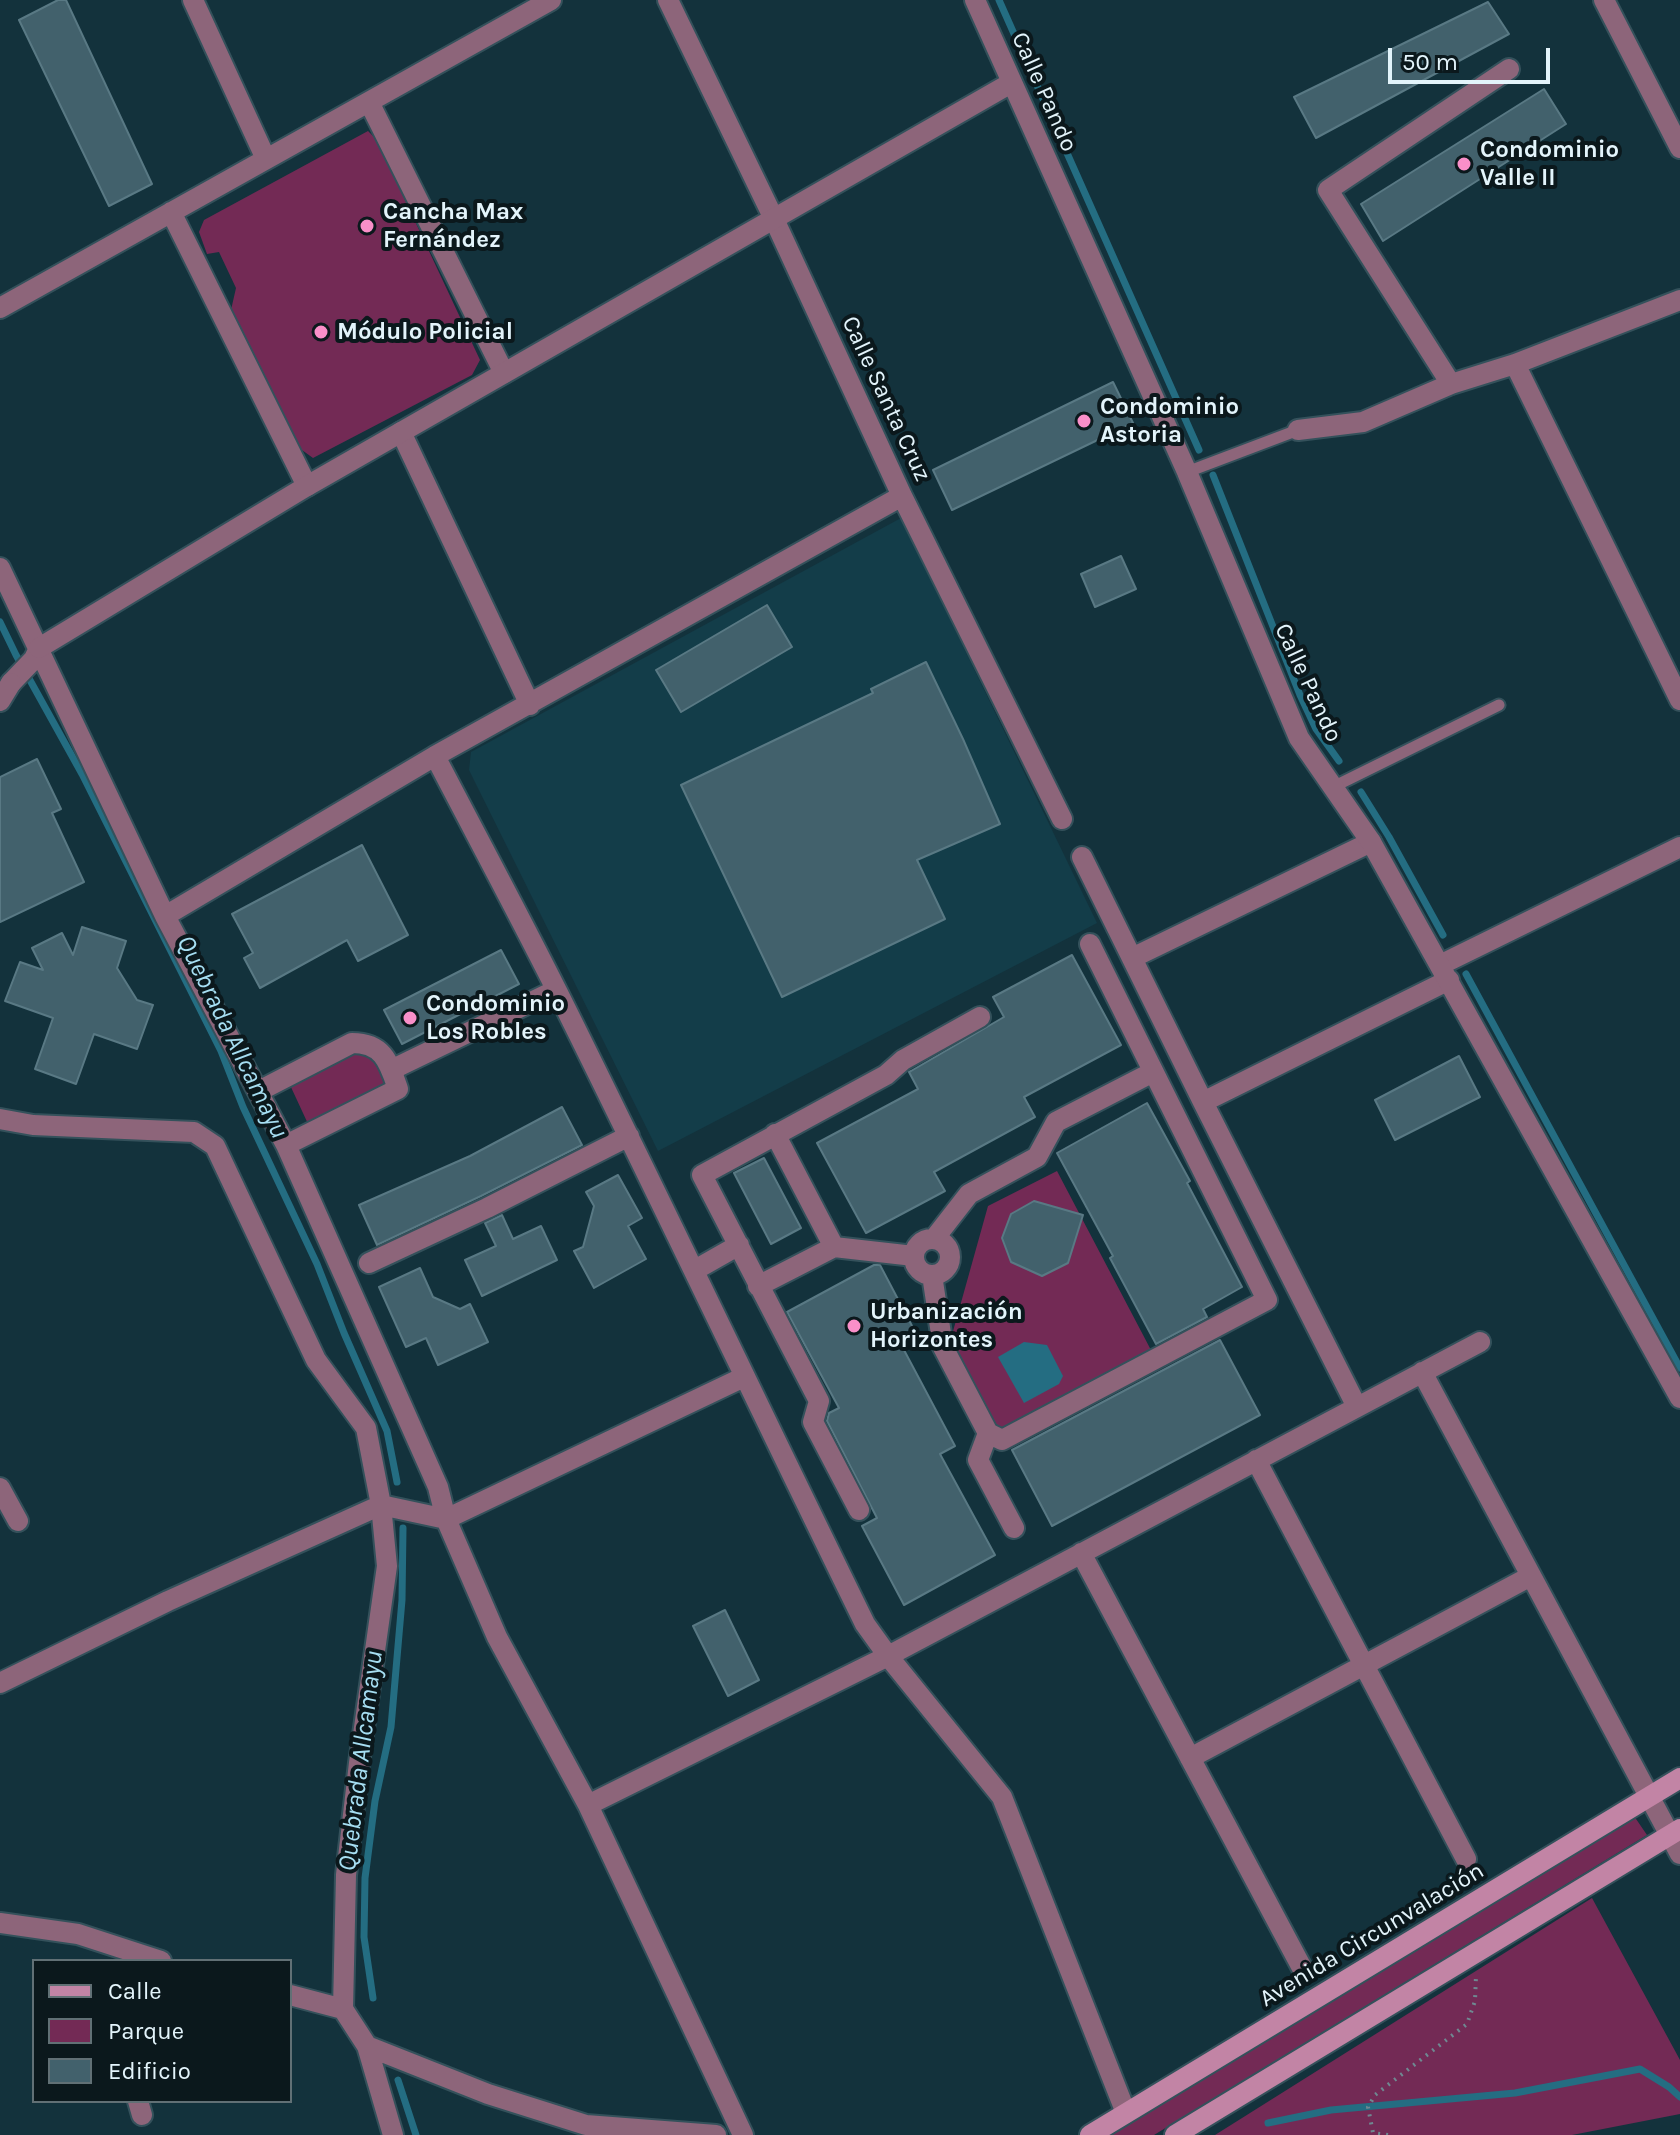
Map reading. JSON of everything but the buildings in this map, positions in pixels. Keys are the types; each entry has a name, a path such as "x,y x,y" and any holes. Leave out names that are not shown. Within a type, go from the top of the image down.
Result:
{"main road":[{"name":"Avenida Circunvalación","path":"1090,2135 1680,1778"},
{"path":"1175,2135 1675,1832"}],"street":[{"path":"193,0 266,159"},
{"path":"0,308 551,0"},
{"name":"Calle Santa Cruz","path":"668,0 774,219 902,496 1062,819"},
{"name":"Calle Pando","path":"975,0 1187,472 1299,738 1371,842 1680,1398"},
{"path":"1604,0 1680,148"},
{"path":"1451,384 1328,190 1509,69"},
{"path":"0,701 11,683 37,654 307,486 1011,83"},
{"path":"369,102 504,373"},
{"path":"171,212 307,486"},
{"path":"1298,430 1363,422 1451,384 1515,364 1680,300"},
{"path":"1515,364 1680,700"},
{"path":"401,432 530,705"},
{"path":"165,916 435,756 902,496"},
{"path":"0,568 37,654 165,916 286,1145 438,1487 446,1519 497,1637 588,1805 743,2135"},
{"path":"435,756 629,1136 865,1624 1002,1797 1126,2113"},
{"path":"1132,958 1371,842"},
{"path":"1203,1102 1680,847"},
{"path":"1082,857 1357,1407"},
{"path":"932,1275 943,1347 988,1433 1002,1440 1267,1300 1090,944"},
{"path":"391,1070 556,990"},
{"path":"859,1510 813,1422 819,1401 702,1175 886,1075 903,1060 980,1017"},
{"path":"259,1091 352,1043 364,1043 376,1048 385,1057 398,1089 286,1145"},
{"path":"934,1239 969,1194 1037,1157 1056,1122 1153,1072"},
{"path":"0,1119 33,1125 194,1132 215,1146 316,1360 366,1428 381,1505 387,1566 346,1875 343,2009 367,2046 393,2135"},
{"path":"775,1134 834,1247"},
{"path":"369,1263 629,1136"},
{"path":"934,1239 948,1249 949,1261 943,1271 932,1275 917,1267 914,1256 923,1242 934,1239"},
{"path":"695,1270 739,1245"},
{"path":"758,1286 834,1247 914,1256"},
{"path":"588,1805 888,1656 1480,1342"},
{"path":"1422,1372 1649,1798 1675,1832 1680,1854"},
{"path":"0,1683 168,1601 381,1505 446,1519 744,1377"},
{"path":"988,1433 978,1460 1014,1528"},
{"path":"1256,1460 1466,1859"},
{"path":"0,1488 18,1521"},
{"path":"1081,1553 1302,1968"},
{"path":"1190,1758 1531,1576"},
{"path":"0,1923 78,1934 150,1959"},
{"path":"292,1996 343,2009"},
{"path":"367,2046 488,2094 586,2125 716,2135"}],"lane":[{"path":"1187,472 1298,430"},
{"path":"1333,787 1499,705"}],"path":[{"path":"1388,2135 1373,2133 1368,2107 1375,2095 1467,2024 1475,2001 1477,1978 1467,1958"}],"shaded area":[{"path":"901,518 1097,923 658,1151 469,770 471,752"},
{"path":"1024,1342 1047,1345 1063,1376 1059,1384 1024,1403 998,1357"}],"green space":[{"path":"368,131 377,140 480,360 472,375 313,458 295,445 231,310 236,288 219,252 207,254 199,232 204,220"},
{"path":"360,1049 383,1071 380,1091 309,1126 290,1085"},
{"path":"1057,1171 1152,1352 1003,1432 997,1430 950,1342 988,1206"},
{"path":"1634,1816 1647,1835 1154,2135 1111,2135"},
{"path":"1592,1898 1680,2060 1680,2114 1572,2135 1215,2135"}],"waterway":[{"path":"999,0 1199,450"},
{"path":"1213,475 1300,695 1316,729 1339,761"},
{"name":"Quebrada Allcamayu","path":"0,622 82,774 221,1051 243,1107 317,1264 387,1431 397,1482"},
{"path":"1361,792 1443,935"},
{"path":"1466,974 1680,1368"},
{"name":"Quebrada Allcamayu","path":"373,1998 364,1937 365,1878 375,1801 391,1727 402,1600 403,1528"},
{"path":"1268,2123 1331,2110 1515,2093 1640,2069 1680,2097"},
{"name":"Quebrada Allcamayu","path":"398,2080 416,2135"}],"place":[{"name":"Condominio Valle II","path":"1464,164"},
{"name":"Cancha Max Fernández","path":"367,226"},
{"name":"Módulo Policial","path":"321,332"},
{"name":"Condominio Astoria","path":"1084,421"},
{"name":"Condominio Los Robles","path":"410,1018"},
{"name":"Urbanización Horizontes","path":"854,1326"}]}
